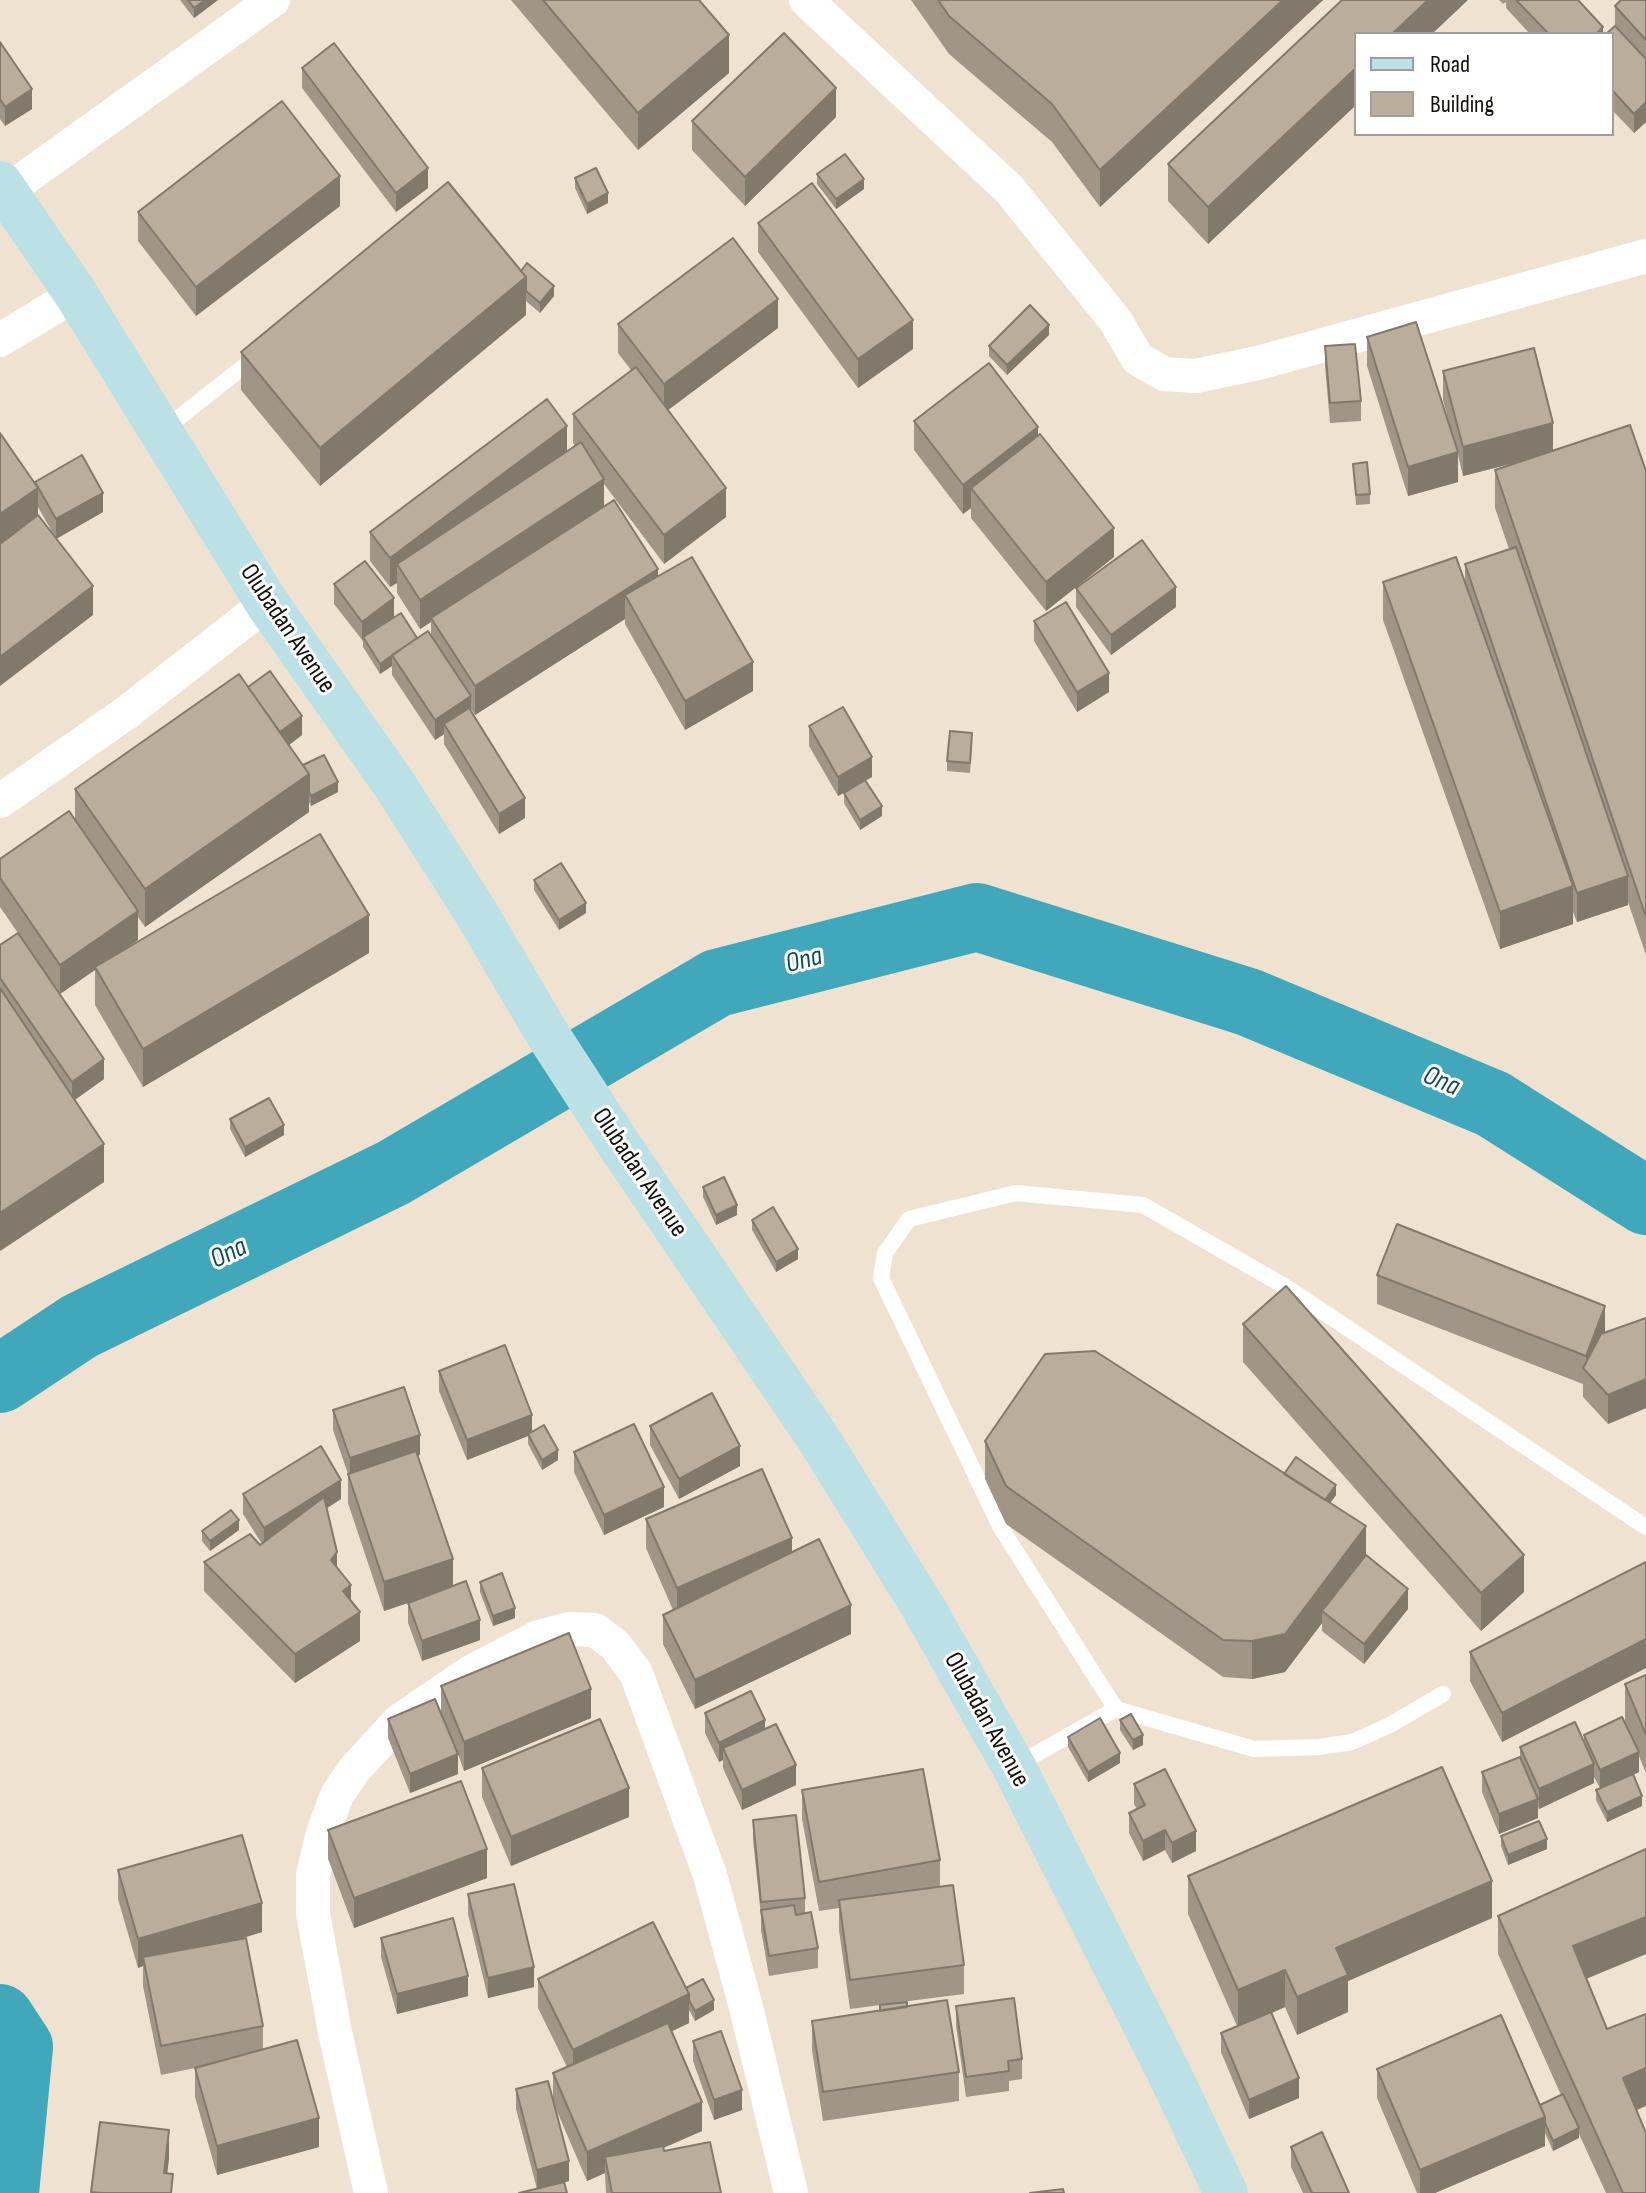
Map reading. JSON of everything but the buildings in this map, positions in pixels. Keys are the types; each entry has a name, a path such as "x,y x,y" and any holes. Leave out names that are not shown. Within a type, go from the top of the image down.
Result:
{"street":[{"path":"3,187 273,0"},
{"path":"806,0 1009,189 1115,320 1138,359 1164,374 1196,376 1258,363 1646,256"},
{"name":"Olubadan Avenue","path":"3,187 76,294 267,603 394,784 475,911 548,1035 818,1438 923,1607 1014,1767 1169,2073 1226,2193"},
{"path":"0,340 76,294"},
{"path":"0,801 126,713 267,603"},
{"path":"371,2193 335,2032 313,1914 313,1875 323,1833 337,1795 354,1770 399,1721 471,1672 536,1638 569,1629 595,1630 615,1645 636,1673 710,1875 791,2193"}],"lane":[{"path":"161,432 273,343"},
{"path":"1443,1694 1390,1725 1352,1742 1319,1747 1254,1749 1116,1709 1001,1528 881,1278 885,1253 909,1219 1016,1193 1143,1205 1286,1287 1646,1527"},
{"path":"1014,1767 1116,1709"}],"waterway":[{"name":"Ona","path":"0,1379 80,1326 393,1173 717,983 977,917 1248,1002 1493,1104 1646,1201"},
{"name":"Ona","path":"0,2018 19,2047 5,2193"}]}
